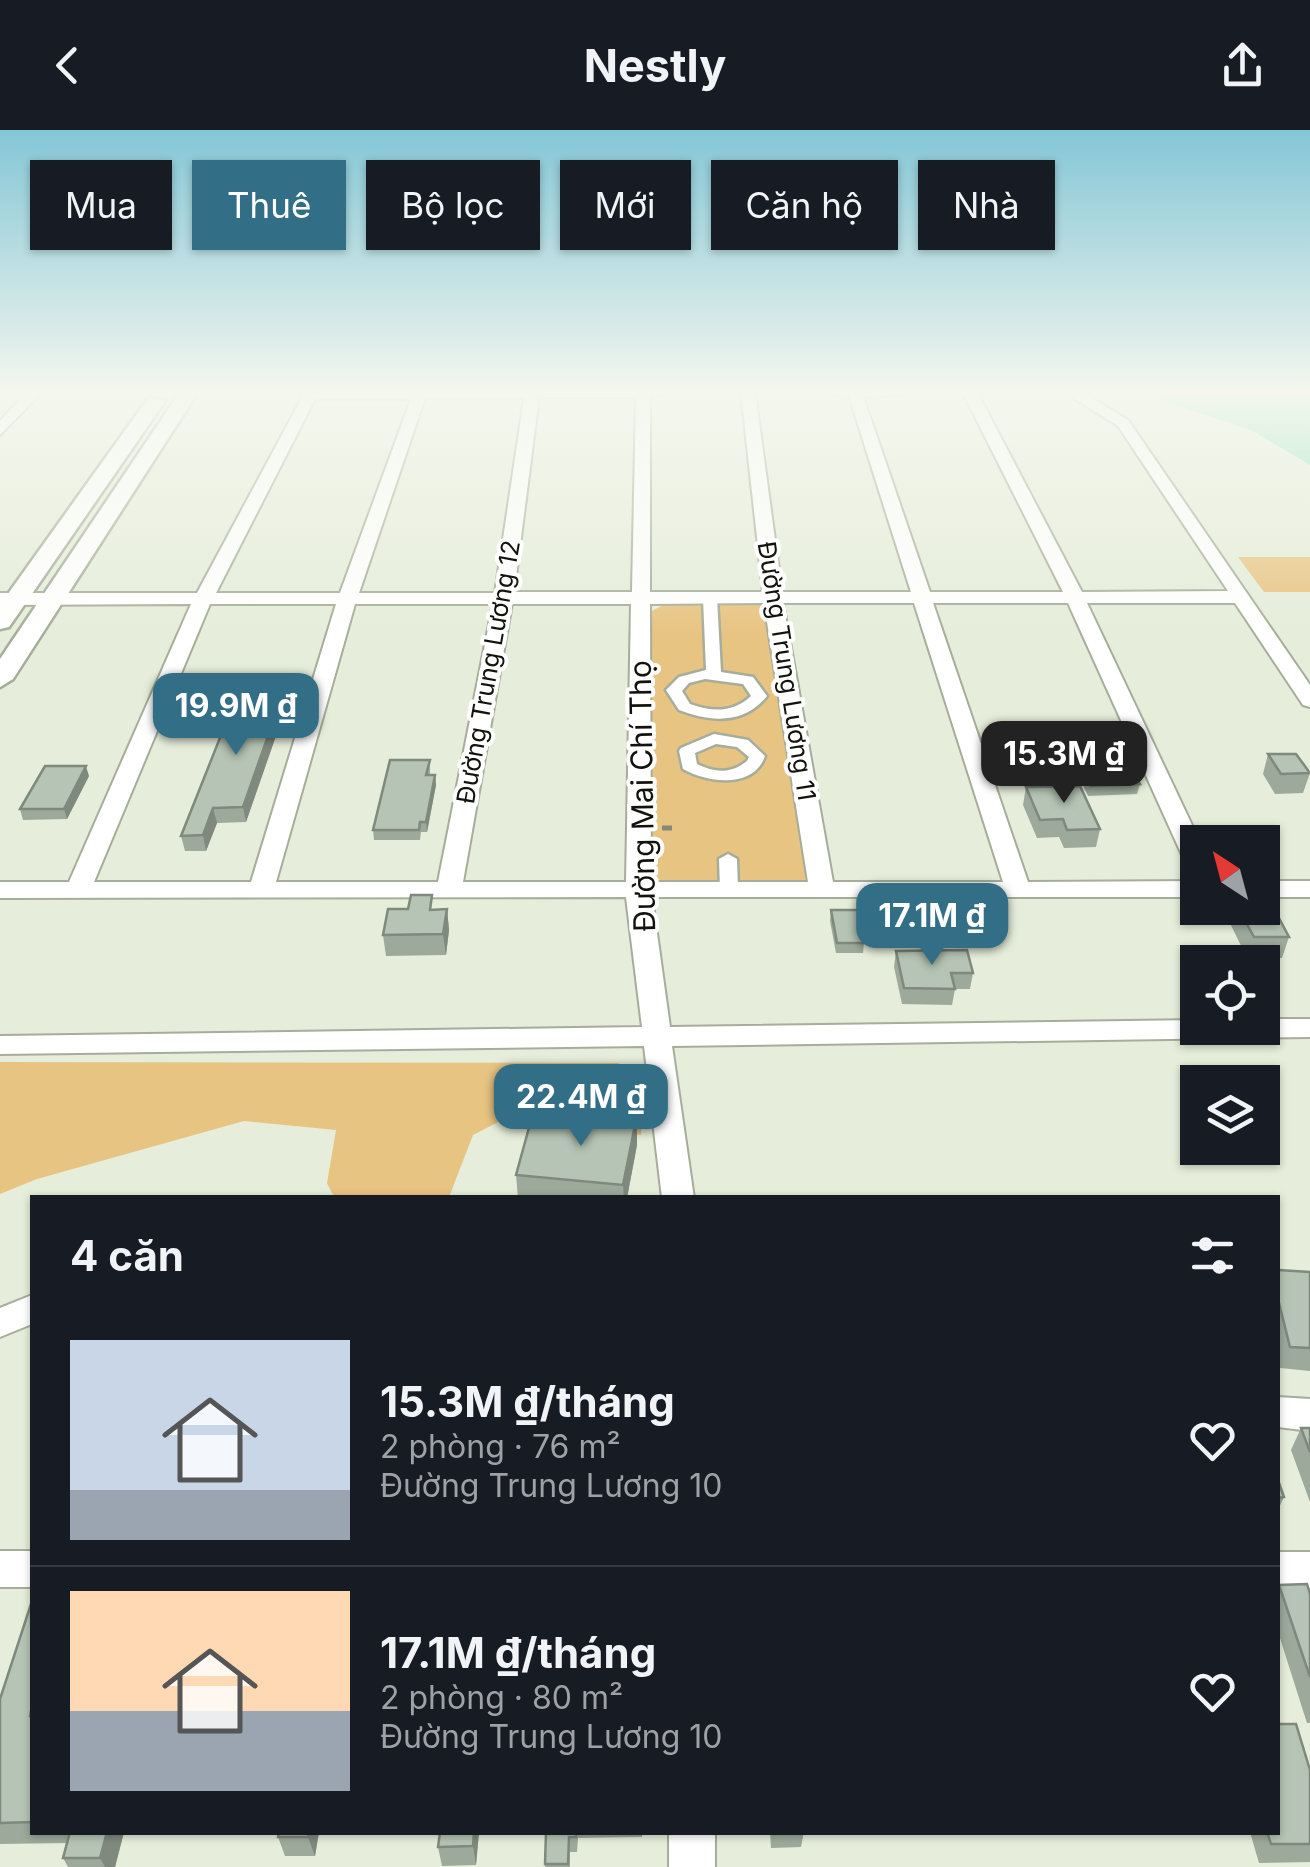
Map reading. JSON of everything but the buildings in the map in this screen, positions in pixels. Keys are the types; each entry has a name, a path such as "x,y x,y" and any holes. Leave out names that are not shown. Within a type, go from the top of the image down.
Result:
{"street":[{"path":"0,622 8,599 102,473"},
{"path":"0,679 136,473"},
{"path":"78,890 203,599 269,473"},
{"path":"261,890 347,599 392,473"},
{"name":"Đường Trung Lương 12","path":"448,890 504,598 521,473"},
{"name":"Đường Mai Chí Thọ","path":"642,473 638,890 678,1195"},
{"name":"Đường Trung Lương 11","path":"758,473 773,598 822,890"},
{"path":"881,473 1018,890"},
{"path":"1011,473 1075,598 1180,825"},
{"path":"1157,473 1310,700"},
{"path":"8,599 1241,597"},
{"path":"710,598 714,672"},
{"path":"714,672 748,680 758,690 750,707 718,714 694,711 674,696 684,680 714,672"},
{"path":"718,714 721,739"},
{"path":"721,739 748,745 757,756 748,770 721,776 699,772 685,758 695,744 721,739"},
{"path":"721,776 723,799"},
{"path":"728,859 729,890"},
{"path":"0,890 1180,889"},
{"path":"1280,889 1310,889"},
{"path":"0,1044 1310,1028"},
{"path":"0,1323 30,1310"},
{"path":"1280,1412 1310,1416"},
{"path":"0,1569 30,1569"},
{"path":"1280,1570 1310,1570"},
{"path":"692,1835 692,1867"}],"shaded area":[{"path":"1238,557 1310,557 1310,592 1264,592"},
{"path":"751,602 766,606 809,869 805,881 790,885 663,884 652,871 650,612 667,603"},
{"path":"0,1062 618,1063 635,1076 642,1093 641,1135 508,1117 473,1135 450,1195 333,1195 327,1183 336,1130 244,1121 37,1179 0,1194"}]}
